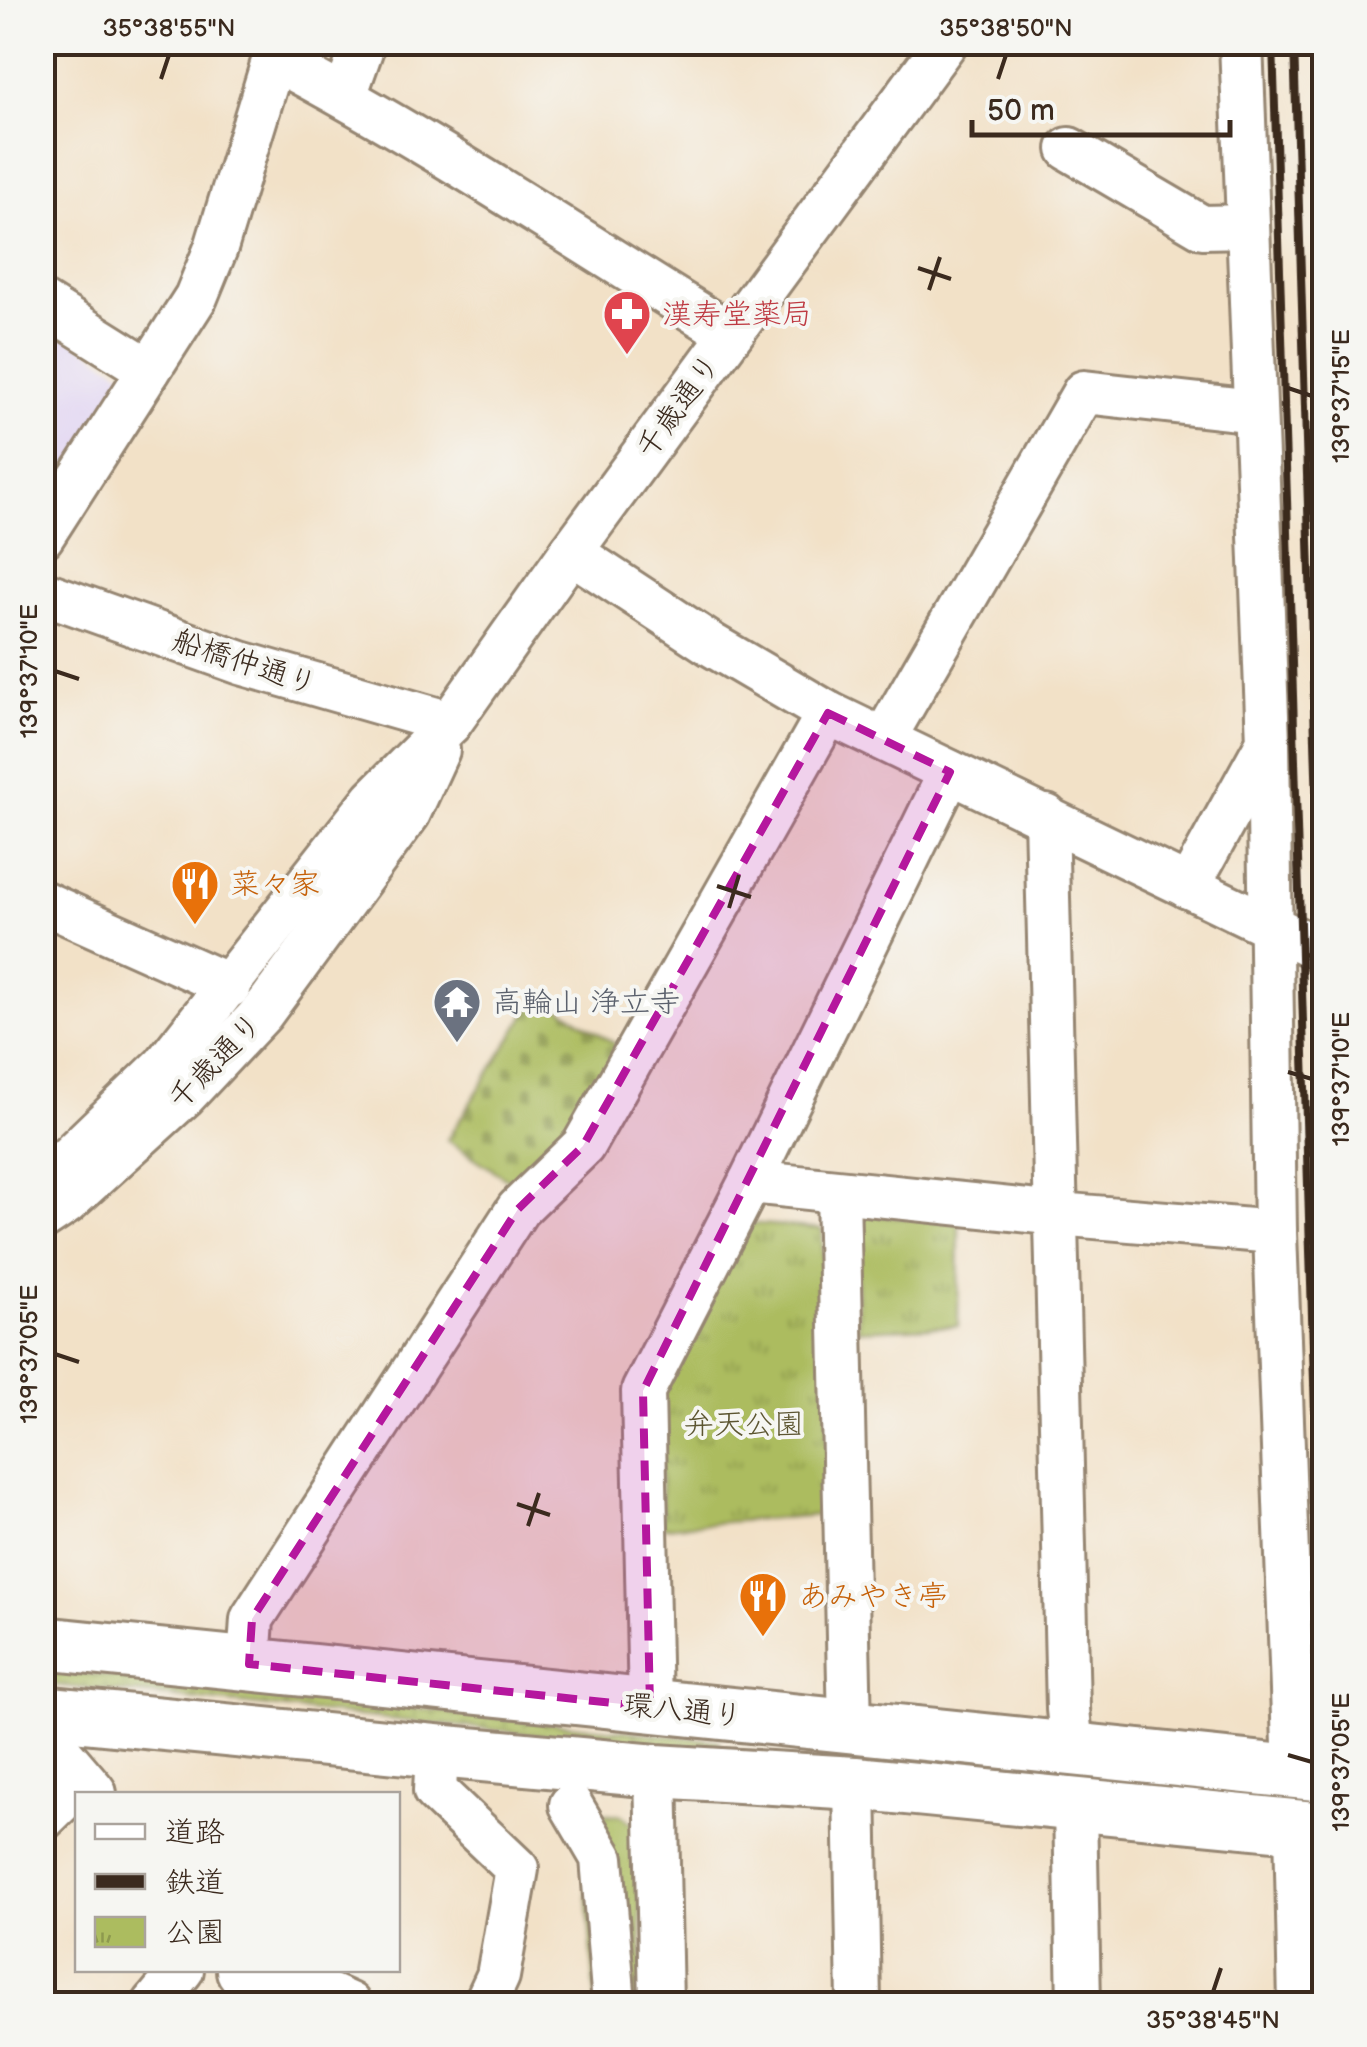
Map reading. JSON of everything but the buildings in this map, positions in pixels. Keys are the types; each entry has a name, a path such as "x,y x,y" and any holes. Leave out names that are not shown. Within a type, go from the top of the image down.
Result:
{"main road":[{"name":"環八通り","path":"42,1642 1310,1773"},
{"name":"環八通り","path":"42,1712 1310,1828"},
{"path":"42,1738 85,1789"},
{"path":"245,1972 273,2004"}],"street":[{"path":"345,96 364,42"},
{"name":"千歳通り","path":"42,1178 58,1168 164,1066 374,799 450,723 946,42"},
{"path":"1242,42 1268,742 1276,1232 1310,1773"},
{"path":"42,537 196,297 216,248 277,51 731,334"},
{"path":"1068,150 1202,227 1248,226"},
{"path":"42,303 149,370"},
{"path":"884,739 1084,392 1255,411"},
{"path":"571,552 712,645 828,713 1324,952"},
{"name":"船橋仲通り","path":"42,592 240,664 450,723"},
{"path":"249,1664 252,1619 518,1209 582,1146 828,713"},
{"name":"千歳通り","path":"42,1220 171,1109 262,1014 409,813 450,723"},
{"path":"1188,887 1268,742"},
{"path":"650,1707 644,1391 950,772"},
{"path":"1046,816 1072,1749"},
{"path":"42,902 230,986"},
{"path":"750,1182 1276,1232"},
{"path":"838,1192 850,1727"},
{"path":"437,1751 434,1791 517,1869 498,1976 485,2004"},
{"path":"656,1771 661,2004"},
{"path":"855,1784 859,2004"},
{"path":"42,1820 75,1796"},
{"path":"571,1805 602,1858 614,2004"},
{"path":"1075,1807 1079,2004"},
{"path":"1300,2004 1310,1828"},
{"path":"154,2004 180,1972"},
{"path":"263,1972 302,1983 350,2004"}],"highlighted area":[{"path":"828,713 950,772 643,1391 650,1707 249,1664 252,1619 518,1209 583,1146"}],"shaded area":[{"path":"43,321 130,378 43,520"}],"green space":[{"path":"539,994 624,1050 574,1141 522,1189 447,1140"},
{"path":"868,1215 959,1222 958,1326 858,1330 855,1225"},
{"name":"弁天公園","path":"747,1223 822,1229 831,1514 663,1527 658,1404"},
{"path":"43,1669 719,1741 720,1753 43,1684"},
{"path":"581,1812 621,1815 638,1828 643,2004 596,2004"}],"railway":[{"path":"1273,42 1324,1708"},
{"path":"1294,42 1324,1039"},
{"path":"1314,42 1324,385"}],"place":[{"name":"漢寿堂薬局","path":"627,356"},
{"name":"菜々家","path":"195,926"},
{"name":"高輪山 浄立寺","path":"457,1044"},
{"name":"あみやき亭","path":"763,1638"}]}
